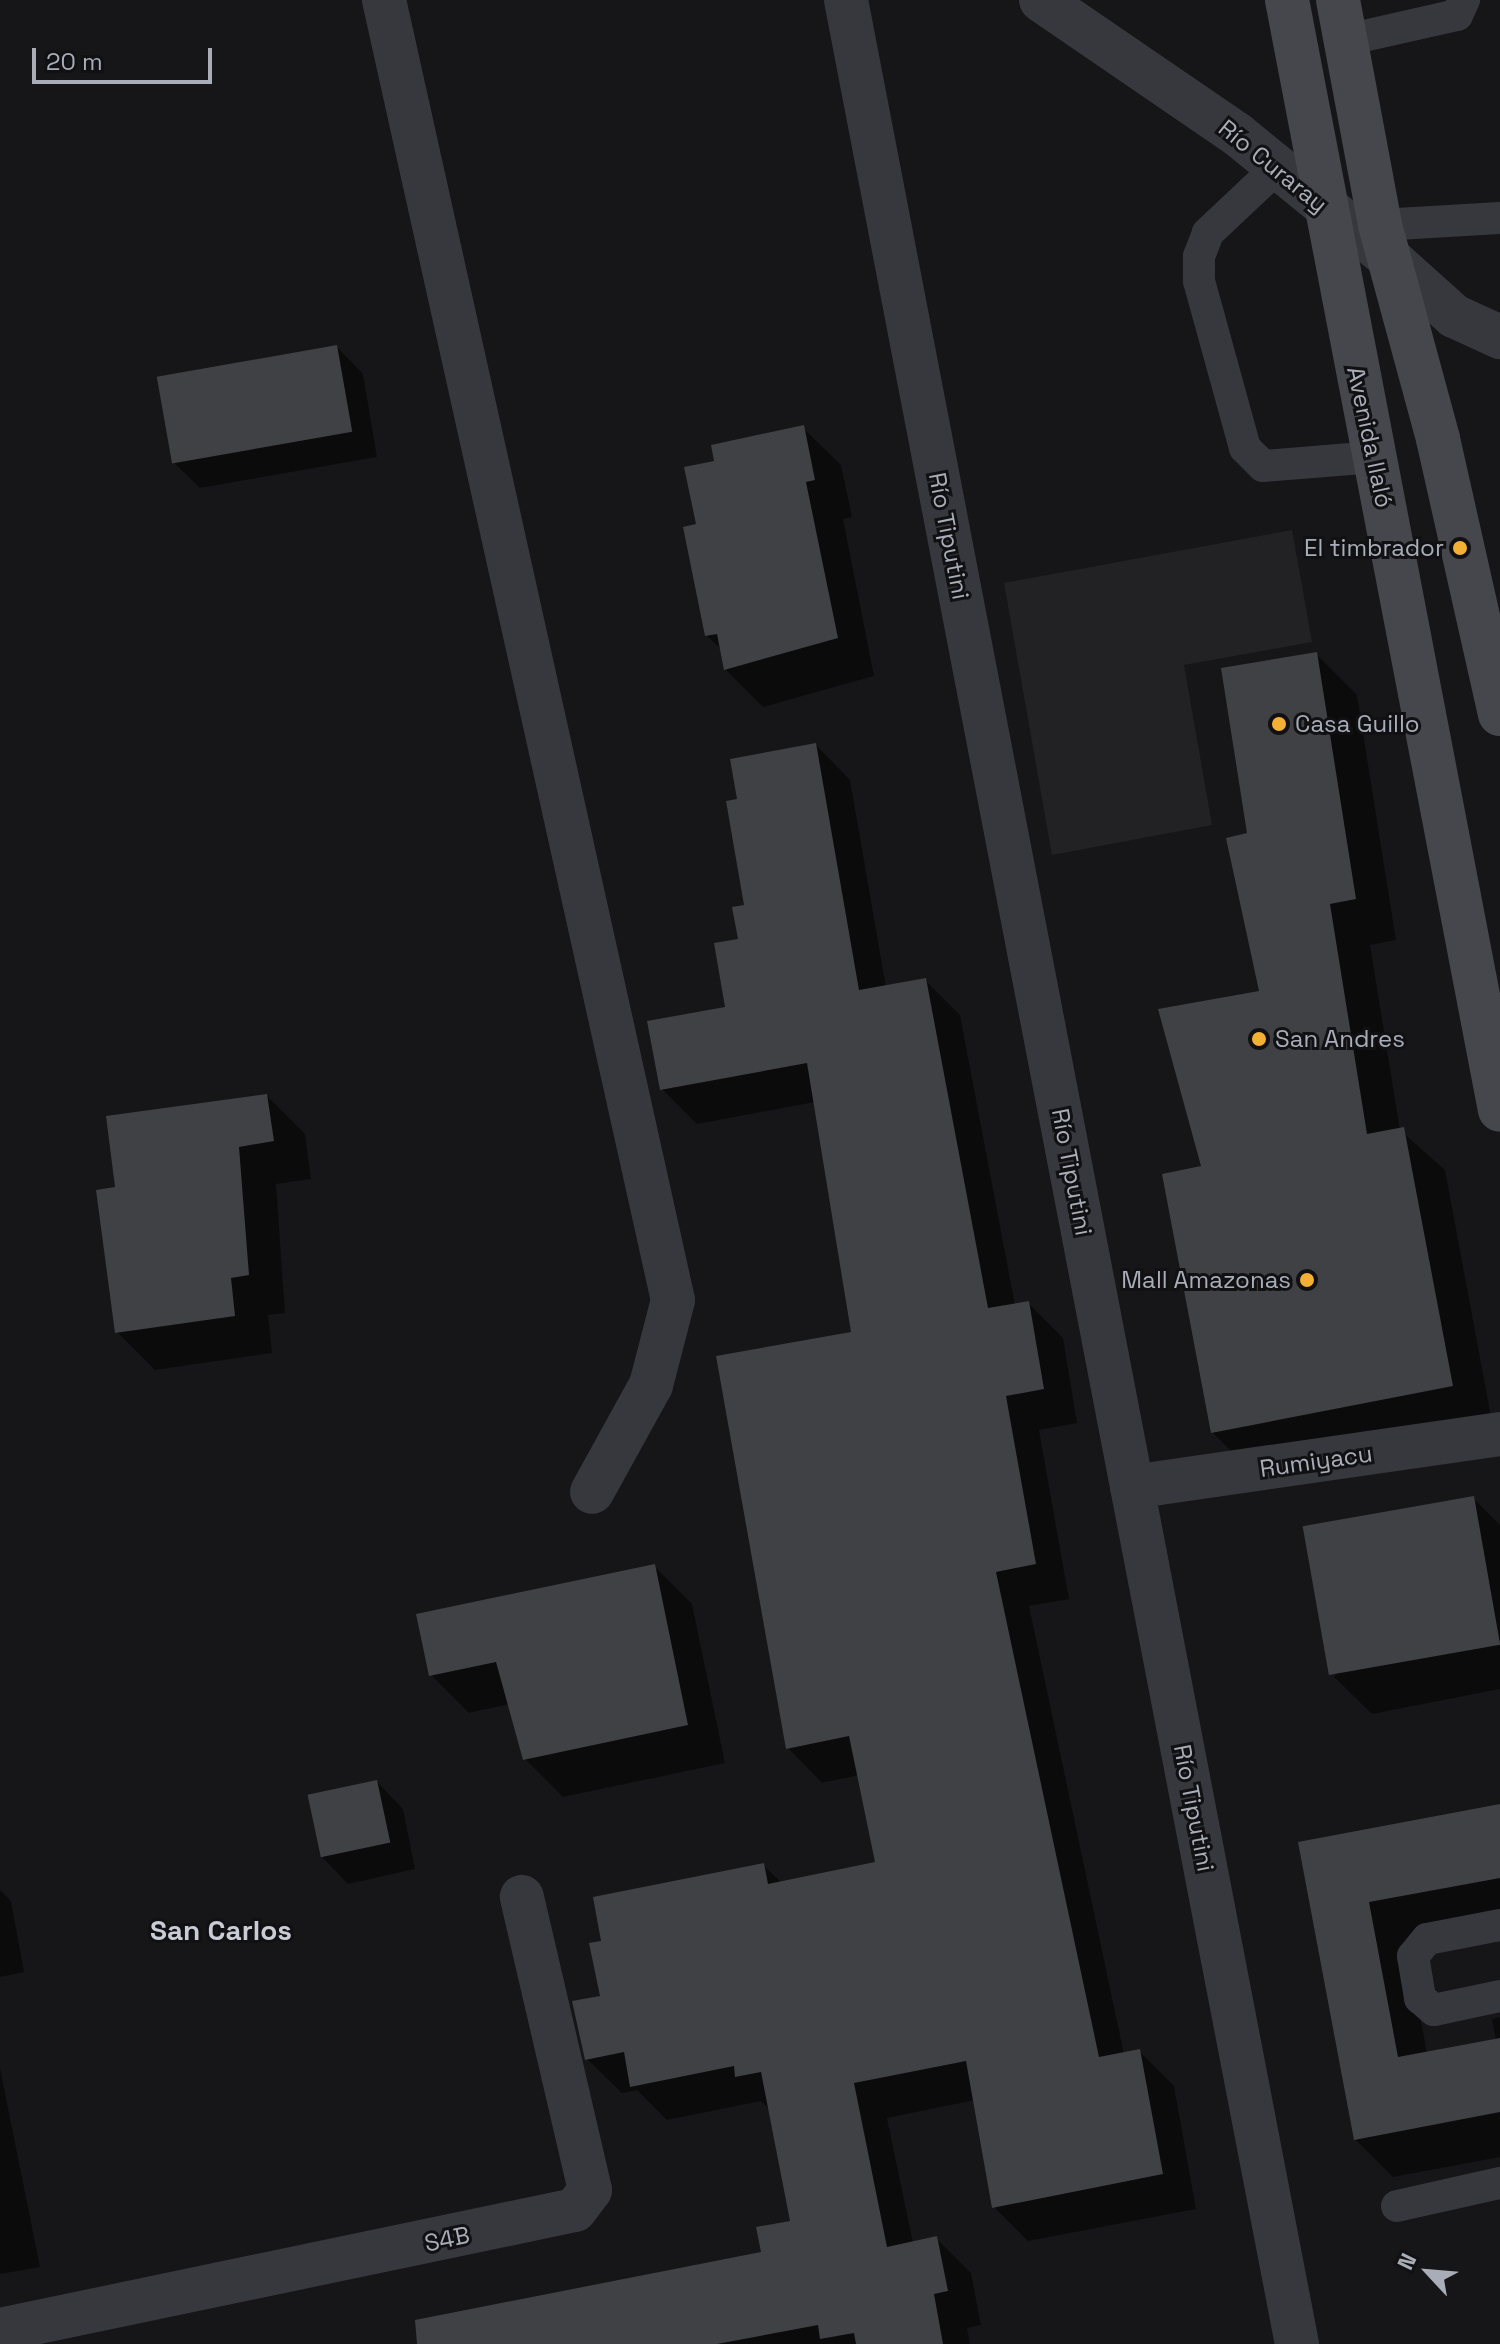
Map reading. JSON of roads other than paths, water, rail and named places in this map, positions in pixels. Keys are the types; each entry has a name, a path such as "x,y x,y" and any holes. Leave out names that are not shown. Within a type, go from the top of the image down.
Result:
{"main road":[{"name":"Avenida Ilaló","path":"1287,0 1321,204 1375,457 1500,1110"},
{"path":"1342,20 1387,244 1500,714"}],"street":[{"path":"384,0 673,1300 651,1385 592,1492"},
{"name":"Río Tiputini","path":"846,0 1297,2344"},
{"name":"Río Curaray","path":"1041,0 1279,166 1321,204 1387,244 1454,316 1500,337"},
{"name":"Rumiyacu","path":"1132,1487 1500,1434"},
{"name":"S4B","path":"0,2330 575,2210 590,2190 522,1897"}],"lane":[{"path":"1342,20 1457,15 1464,0"},
{"path":"1279,166 1208,233 1199,256 1199,281 1245,448 1263,466 1375,457"},
{"path":"1387,244 1500,218"},
{"path":"1500,1925 1427,1939 1413,1956 1420,1998 1434,2010 1500,1996"},
{"path":"1397,2206 1500,2183"}],"place":[{"name":"El timbrador","path":"1460,548"},
{"name":"Casa Guillo","path":"1279,724"},
{"name":"San Andres","path":"1259,1039"},
{"name":"Mall Amazonas","path":"1307,1280"}],"district":[{"name":"San Carlos","path":"221,1930"}]}
